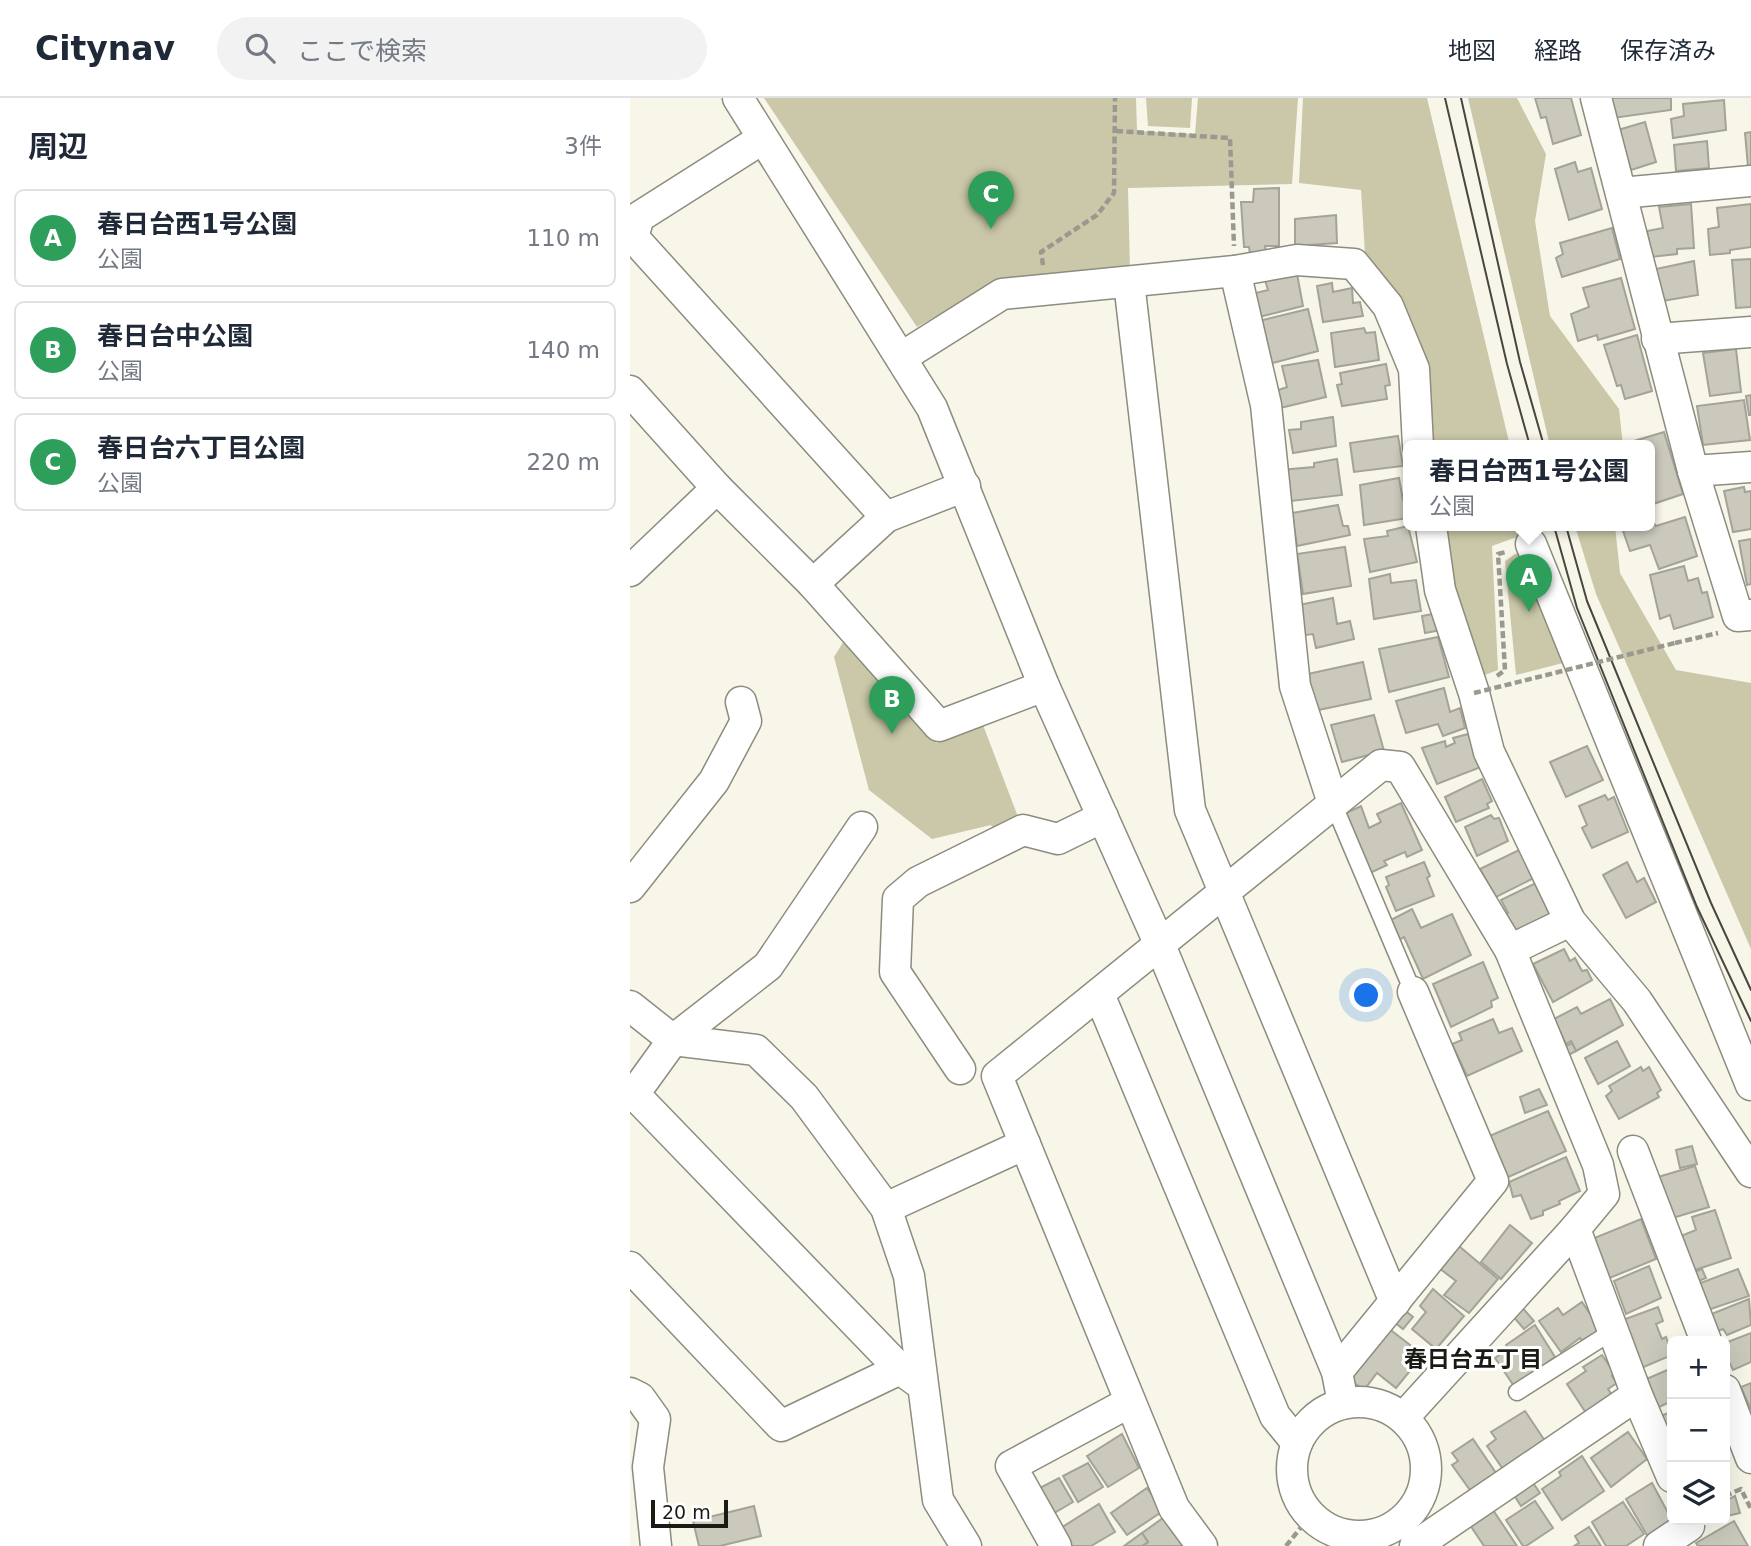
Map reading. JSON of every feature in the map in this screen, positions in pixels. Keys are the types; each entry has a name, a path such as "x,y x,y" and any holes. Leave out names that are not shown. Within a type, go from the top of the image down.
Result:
{"street":[{"path":"738,98 932,408 1044,686 1160,945 1337,1372 1343,1404"},
{"path":"1595,98 1693,471 1744,615"},
{"path":"762,139 639,217 633,237 886,517"},
{"path":"1621,193 1751,181"},
{"path":"902,357 1002,294 1235,271 1297,260 1354,264 1388,306 1414,369 1418,440"},
{"path":"1235,271 1266,405 1295,686 1333,803"},
{"path":"1129,282 1190,810 1395,1302"},
{"path":"1657,339 1751,332"},
{"path":"630,391 717,488 813,584 939,726 1044,686"},
{"path":"1693,471 1751,467"},
{"path":"813,584 886,517 965,485"},
{"path":"630,571 717,488"},
{"path":"1431,531 1440,590 1484,686 1489,752 1570,920 1637,1001 1751,1172"},
{"path":"1531,544 1751,1085"},
{"path":"630,887 715,781 746,721 741,702"},
{"path":"1202,1546 1174,1508 998,1076 1381,765 1400,767 1510,950 1598,1166 1604,1194 1403,1418"},
{"path":"960,1069 895,972 898,899 918,882 1023,830 1058,839 1103,817"},
{"path":"862,827 768,966 673,1040 634,1094 911,1377"},
{"path":"1510,950 1570,920"},
{"path":"1337,1372 1493,1181 1413,992"},
{"path":"1099,994 1275,1416 1297,1443"},
{"path":"630,1006 673,1040 756,1050 804,1097 886,1208 909,1276 911,1377 938,1500 966,1546"},
{"path":"886,1208 1025,1143"},
{"path":"1633,1151 1704,1336"},
{"path":"1575,1229 1637,1395 1667,1465"},
{"path":"630,1267 781,1426 911,1377"},
{"path":"630,1393 640,1398 655,1419 639,1466 656,1546"},
{"path":"1415,1546 1637,1395"},
{"path":"1728,1399 1751,1458"},
{"path":"1056,1546 1011,1466 1129,1402"},
{"path":"1364,1402 1385,1407 1403,1418 1417,1434 1425,1454 1426,1475 1420,1496 1398,1537 1349,1536 1328,1529 1310,1516 1298,1499 1292,1478 1297,1443 1310,1422 1325,1411 1343,1404 1364,1402"},
{"path":"1659,1546 1689,1525"}],"lane":[{"path":"1333,803 1413,992"},
{"path":"1517,1392 1613,1331"}],"path":[{"path":"1047,291 1041,252 1097,215 1114,192 1115,98"},
{"path":"1116,131 1230,138 1235,271"},
{"path":"1484,686 1505,670 1498,554 1531,544"},
{"path":"1484,686 1722,632 1744,615"},
{"path":"1730,1494 1741,1489 1751,1509"},
{"path":"1286,1546 1310,1516"}],"shaded area":[{"path":"764,98 1136,98 1137,131 1195,134 1198,98 1298,98 1292,184 1128,188 1130,270 1000,280 917,327"},
{"path":"1146,98 1192,98 1190,128 1148,126"},
{"path":"1303,98 1427,98 1509,440 1424,440 1366,270 1361,190 1299,183"},
{"path":"1468,98 1517,98 1546,154 1535,221 1550,316 1619,409 1622,440 1549,440"},
{"path":"1442,531 1531,531 1492,546 1498,670 1477,678 1451,581"},
{"path":"1577,531 1616,531 1620,573 1676,670 1751,683 1751,949 1596,594"},
{"path":"1525,552 1567,662 1516,675 1505,561 1515,554"},
{"path":"845,639 936,743 983,725 1020,822 999,835 991,825 932,839 869,790 834,657"}],"building":[{"path":"1535,98 1571,98 1581,135 1553,144 1546,117 1541,118"},
{"path":"1609,98 1671,98 1671,110 1613,118"},
{"path":"1724,100 1726,130 1673,138 1671,119 1684,116 1683,104"},
{"path":"1645,122 1656,162 1631,170 1618,130"},
{"path":"1751,132 1751,166 1748,167 1745,133"},
{"path":"1707,141 1709,168 1676,171 1674,145"},
{"path":"1575,162 1578,172 1591,168 1602,209 1569,220 1555,169"},
{"path":"1279,188 1279,246 1265,246 1266,252 1250,254 1249,247 1244,247 1241,202 1253,202 1254,189"},
{"path":"1691,204 1694,248 1677,249 1677,254 1651,257 1647,231 1663,228 1659,207"},
{"path":"1751,204 1751,247 1710,255 1708,229 1719,227 1717,208"},
{"path":"1336,215 1337,243 1295,246 1295,219"},
{"path":"1612,228 1620,259 1562,277 1556,258 1563,254 1560,243"},
{"path":"1751,259 1751,307 1736,308 1732,260"},
{"path":"1694,261 1698,295 1662,301 1656,269"},
{"path":"1297,274 1303,306 1255,318 1248,295 1268,290 1265,280"},
{"path":"1621,278 1635,329 1598,340 1597,335 1578,341 1571,314 1589,307 1583,288"},
{"path":"1332,283 1333,292 1352,288 1353,303 1360,302 1363,316 1323,322 1317,286"},
{"path":"1308,309 1318,351 1269,364 1259,321"},
{"path":"1364,328 1366,333 1375,332 1379,360 1335,367 1331,333"},
{"path":"1637,335 1652,391 1625,399 1621,385 1617,386 1604,345"},
{"path":"1736,349 1741,392 1710,396 1703,353"},
{"path":"1318,360 1326,397 1276,409 1273,392 1287,387 1282,366"},
{"path":"1386,364 1390,385 1385,386 1387,399 1342,406 1337,385 1342,384 1340,373"},
{"path":"1751,395 1751,415 1749,415 1746,396"},
{"path":"1744,400 1750,440 1703,445 1697,406"},
{"path":"1333,417 1336,446 1293,453 1289,430 1301,429 1301,422"},
{"path":"1664,432 1683,494 1655,503 1655,440 1637,440"},
{"path":"1398,436 1403,466 1354,472 1350,443"},
{"path":"1337,459 1342,495 1283,502 1280,470 1314,467 1314,463"},
{"path":"1399,478 1403,519 1364,525 1360,485"},
{"path":"1744,487 1745,492 1751,491 1751,529 1733,532 1724,491"},
{"path":"1338,505 1343,526 1348,526 1350,535 1297,546 1292,513"},
{"path":"1685,517 1697,556 1659,569 1650,545 1630,551 1623,531 1655,531 1656,526"},
{"path":"1403,527 1403,531 1409,531 1417,562 1370,572 1364,539 1388,536 1387,531"},
{"path":"1751,539 1751,584 1747,585 1739,541"},
{"path":"1345,547 1351,586 1303,594 1297,554"},
{"path":"1684,566 1688,581 1698,578 1702,593 1707,592 1713,617 1674,629 1670,615 1660,619 1650,575"},
{"path":"1390,574 1391,583 1416,580 1421,611 1374,619 1369,579"},
{"path":"1333,598 1337,624 1350,621 1354,639 1316,648 1313,634 1298,636 1294,606"},
{"path":"1438,613 1441,630 1425,633 1422,616"},
{"path":"1438,637 1449,677 1389,692 1379,649"},
{"path":"1363,662 1371,699 1309,712 1303,675"},
{"path":"1444,688 1450,712 1460,708 1465,728 1443,736 1438,724 1406,733 1396,701"},
{"path":"1374,715 1384,751 1342,762 1331,725"},
{"path":"1468,734 1481,767 1437,784 1422,748 1445,741 1446,747 1455,743 1453,738"},
{"path":"1587,746 1603,780 1566,797 1550,762"},
{"path":"1482,779 1492,801 1487,804 1489,808 1456,822 1445,797"},
{"path":"1605,795 1608,800 1614,797 1628,832 1592,848 1582,828 1587,825 1579,806"},
{"path":"1401,803 1422,850 1407,857 1405,852 1384,861 1387,865 1368,874 1342,815 1361,806 1369,828 1381,822 1377,814"},
{"path":"1491,815 1494,819 1499,818 1508,841 1477,856 1465,827"},
{"path":"1523,848 1536,877 1496,897 1480,869"},
{"path":"1424,862 1434,896 1396,911 1386,887 1389,885 1386,877"},
{"path":"1627,862 1637,882 1644,878 1656,902 1626,918 1603,875"},
{"path":"1538,882 1552,914 1510,934 1502,917 1508,913 1501,900"},
{"path":"1412,909 1421,928 1452,914 1471,955 1423,979 1404,937 1399,940 1389,921"},
{"path":"1564,949 1570,961 1575,958 1582,971 1587,970 1592,980 1553,1002 1533,964"},
{"path":"1483,962 1498,998 1491,1001 1492,1007 1451,1027 1433,984"},
{"path":"1610,999 1623,1025 1576,1051 1571,1041 1566,1044 1554,1019 1577,1007 1581,1014"},
{"path":"1493,1019 1499,1033 1512,1028 1522,1051 1467,1076 1452,1044 1462,1040 1459,1033"},
{"path":"1617,1041 1630,1066 1598,1084 1585,1058"},
{"path":"1572,1043 1576,1051 1563,1058 1558,1050"},
{"path":"1641,1067 1643,1071 1649,1067 1661,1090 1657,1093 1659,1097 1619,1119 1606,1096 1612,1091 1609,1086"},
{"path":"1539,1089 1547,1105 1525,1113 1520,1097"},
{"path":"1548,1111 1566,1151 1504,1179 1487,1137"},
{"path":"1692,1146 1697,1164 1680,1168 1676,1150"},
{"path":"1566,1157 1580,1191 1543,1211 1543,1215 1531,1219 1521,1195 1513,1197 1509,1182"},
{"path":"1695,1166 1709,1207 1666,1220 1658,1177"},
{"path":"1715,1210 1731,1258 1689,1272 1676,1238 1696,1230 1692,1217"},
{"path":"1641,1219 1656,1259 1607,1279 1592,1239"},
{"path":"1510,1225 1532,1243 1501,1279 1481,1262"},
{"path":"1453,1241 1498,1279 1469,1313 1444,1295 1456,1281 1435,1265"},
{"path":"1649,1266 1661,1298 1626,1314 1614,1281"},
{"path":"1702,1269 1706,1278 1689,1285 1685,1276"},
{"path":"1738,1269 1749,1296 1705,1311 1695,1285"},
{"path":"1433,1289 1464,1316 1436,1349 1412,1329 1426,1312 1420,1306"},
{"path":"1749,1299 1751,1325 1727,1335 1723,1329 1710,1334 1704,1317"},
{"path":"1582,1302 1601,1330 1583,1342 1580,1338 1561,1352 1539,1321 1558,1308 1563,1315"},
{"path":"1398,1305 1413,1317 1403,1329 1389,1318"},
{"path":"1521,1306 1534,1321 1524,1329 1512,1315"},
{"path":"1658,1307 1663,1321 1656,1324 1662,1339 1666,1337 1667,1340 1667,1357 1639,1369 1620,1321"},
{"path":"1535,1325 1555,1357 1514,1386 1495,1358 1508,1349 1506,1345"},
{"path":"1388,1328 1423,1355 1396,1388 1377,1373 1364,1390 1346,1377"},
{"path":"1751,1333 1751,1362 1733,1370 1730,1364 1730,1341"},
{"path":"1602,1355 1615,1374 1612,1376 1617,1383 1608,1389 1612,1395 1588,1416 1567,1384 1586,1371 1583,1367"},
{"path":"1667,1370 1667,1403 1655,1409 1644,1380"},
{"path":"1751,1383 1751,1410 1741,1387"},
{"path":"1525,1411 1547,1444 1505,1472 1487,1446 1496,1439 1491,1432"},
{"path":"1667,1413 1667,1439 1659,1417"},
{"path":"1628,1432 1647,1459 1611,1487 1591,1458"},
{"path":"1122,1434 1139,1468 1108,1487 1087,1456"},
{"path":"1473,1439 1498,1476 1472,1493 1452,1465 1458,1461 1452,1453"},
{"path":"1582,1456 1604,1491 1562,1520 1542,1489 1561,1476 1559,1472"},
{"path":"1088,1463 1103,1487 1078,1502 1063,1476"},
{"path":"1059,1478 1073,1502 1051,1515 1036,1490"},
{"path":"1531,1480 1540,1493 1521,1506 1512,1492"},
{"path":"1652,1483 1667,1511 1667,1525 1651,1542 1626,1499"},
{"path":"1147,1488 1163,1511 1127,1535 1111,1513"},
{"path":"1735,1496 1740,1513 1730,1515 1730,1498"},
{"path":"1535,1501 1553,1528 1523,1546 1506,1520"},
{"path":"1623,1502 1644,1534 1626,1546 1606,1546 1592,1522"},
{"path":"1099,1504 1115,1532 1091,1546 1065,1546 1056,1531"},
{"path":"754,1506 761,1536 720,1546 699,1546 693,1521"},
{"path":"1493,1510 1517,1546 1484,1546 1470,1525"},
{"path":"1163,1518 1183,1546 1142,1546 1148,1542 1142,1533"},
{"path":"1734,1521 1748,1546 1698,1546 1696,1543 1730,1525"},
{"path":"1589,1527 1601,1546 1574,1546 1579,1543 1575,1536"},
{"path":"1142,1533 1148,1542 1142,1546 1124,1546"}],"tram line":[{"path":"1445,98 1507,364 1528,440"},
{"path":"1461,98 1520,362 1542,440"},
{"path":"1555,531 1577,608 1697,907 1751,1021"},
{"path":"1567,531 1587,601 1711,903 1751,990"}],"place":[{"name":"春日台六丁目公園","path":"991,229"},
{"name":"春日台西1号公園","path":"1529,612"},
{"name":"春日台中公園","path":"892,734"}],"district":[{"name":"春日台五丁目","path":"1473,1359"}]}
